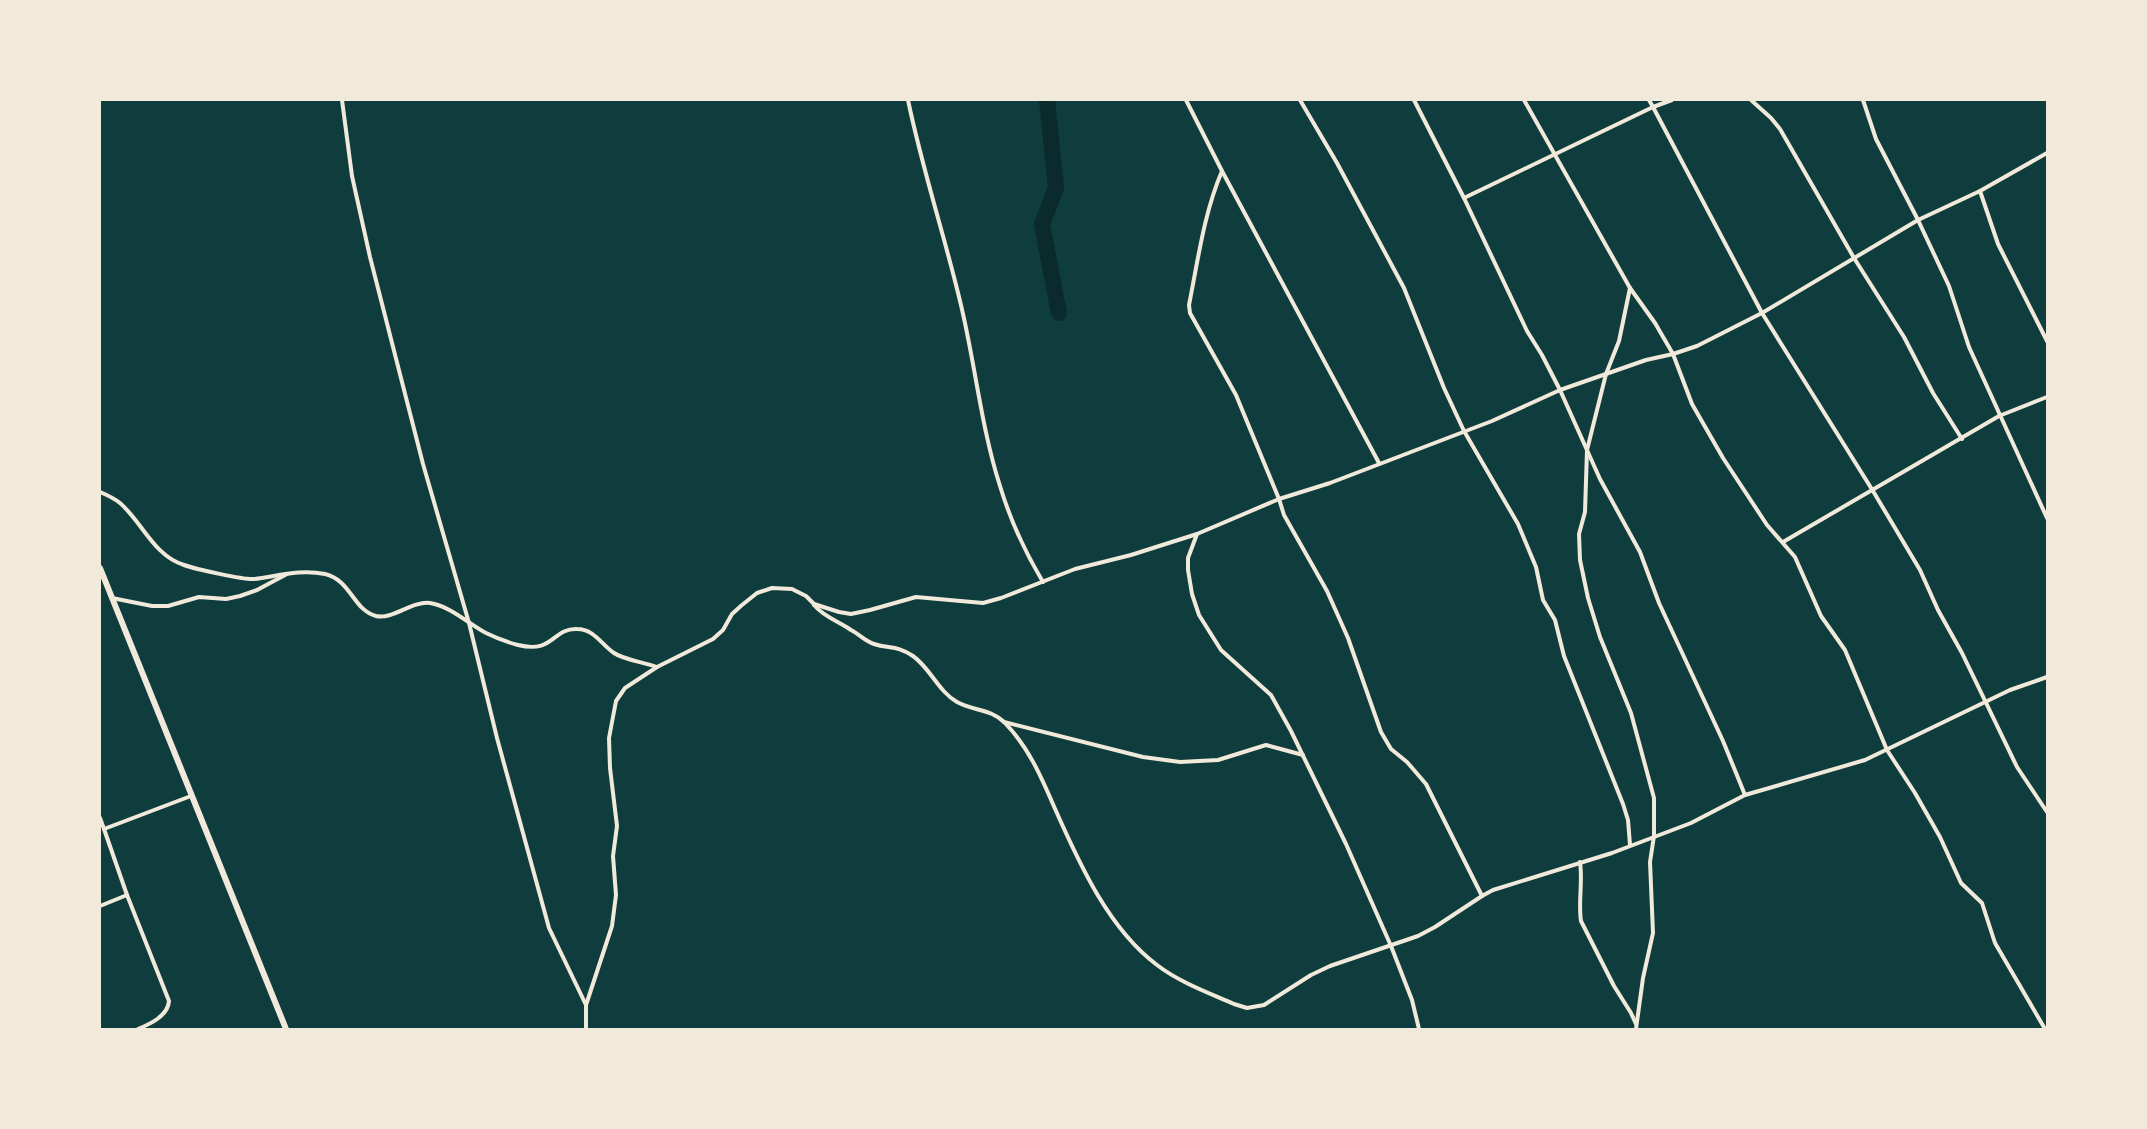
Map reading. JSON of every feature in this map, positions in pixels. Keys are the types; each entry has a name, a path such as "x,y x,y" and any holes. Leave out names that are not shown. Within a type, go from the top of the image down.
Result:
{"main road":[{"path":"100,568 286,1029"}],"street":[{"path":"342,100 352,176 370,257 424,464 469,623 497,738 549,928 586,1005"},
{"path":"908,100 960,300 975,365 984,424 1000,486 1025,548 1043,582"},
{"path":"1186,100 1222,171 1379,463"},
{"path":"1300,100 1337,163 1404,288 1444,388 1464,431 1518,524 1529,548 1539,578 1543,600 1555,620 1564,656 1623,804 1628,820 1630,845"},
{"path":"1414,100 1464,198 1527,331 1542,354 1560,390 1600,479 1640,552 1659,603 1723,741 1745,796"},
{"path":"1524,100 1630,288 1656,323 1673,354 1692,404 1723,458 1767,526 1796,557 1824,622 1845,650 1887,750 1924,808 1940,837 1961,883 1982,903 1995,943 2045,1029"},
{"path":"1649,100 1762,313 1920,570 2017,768 2047,812"},
{"path":"1464,198 1553,154 1672,100"},
{"path":"1751,100 1780,129 1854,258 1904,337 1933,393 1962,439"},
{"path":"1863,100 1876,139 1918,220 1948,286 1969,347 2047,518"},
{"path":"814,604 851,614 916,597 983,603 1010,595 1075,569 1131,555 1197,534 1279,499 1330,483 1464,431 1560,390 1646,360 1697,346 1762,313 1918,220 1980,191 2047,153"},
{"path":"1222,171 1208,213 1189,305 1190,313 1236,395 1284,515 1327,591 1348,638 1381,732 1391,749 1407,762 1426,784 1482,896"},
{"path":"1980,191 1998,244 2047,341"},
{"path":"1630,288 1619,341 1606,374 1587,450 1585,512 1579,534 1580,560 1588,598 1600,637 1631,713 1654,798 1654,836 1650,862 1653,933 1643,978 1636,1029"},
{"path":"1783,542 1999,416 2047,397"},
{"path":"100,492 120,504 149,540 170,559 178,563 243,579 291,572 327,574 338,580 350,591 360,606 376,616 388,615 423,603 442,606 500,639 534,648 542,646 569,630 585,630 596,636 613,653 657,667"},
{"path":"1197,534 1188,558 1188,570 1192,594 1199,615 1221,650 1271,695 1303,755 1350,852 1391,946 1412,1000 1419,1029"},
{"path":"112,598 152,606 168,606 199,597 226,599 258,590 291,572"},
{"path":"586,1029 586,1005 612,926 616,895 613,856 616,826 609,738 616,701 626,688 657,667 713,639 742,604 757,594 772,588 792,590 806,596 824,614 863,638 875,644 891,646 904,651 915,658 956,702 997,716 1004,722 1037,766 1062,823 1102,900 1126,935 1158,966 1234,1004 1247,1008 1256,1008 1272,1001 1311,975 1324,969 1391,946 1435,927 1494,890 1691,823 1745,796 1865,760 2010,690 2047,677"},
{"path":"1004,722 1143,757 1180,762 1218,760 1266,745 1303,755"},
{"path":"104,829 191,796"},
{"path":"100,818 127,895 169,1000 169,1005 164,1014 138,1029"},
{"path":"1580,862 1582,878 1579,910 1581,921 1614,986 1632,1013 1636,1029"},
{"path":"100,906 127,895"}],"waterway":[{"path":"1047,100 1056,188 1042,224 1059,313"}]}
